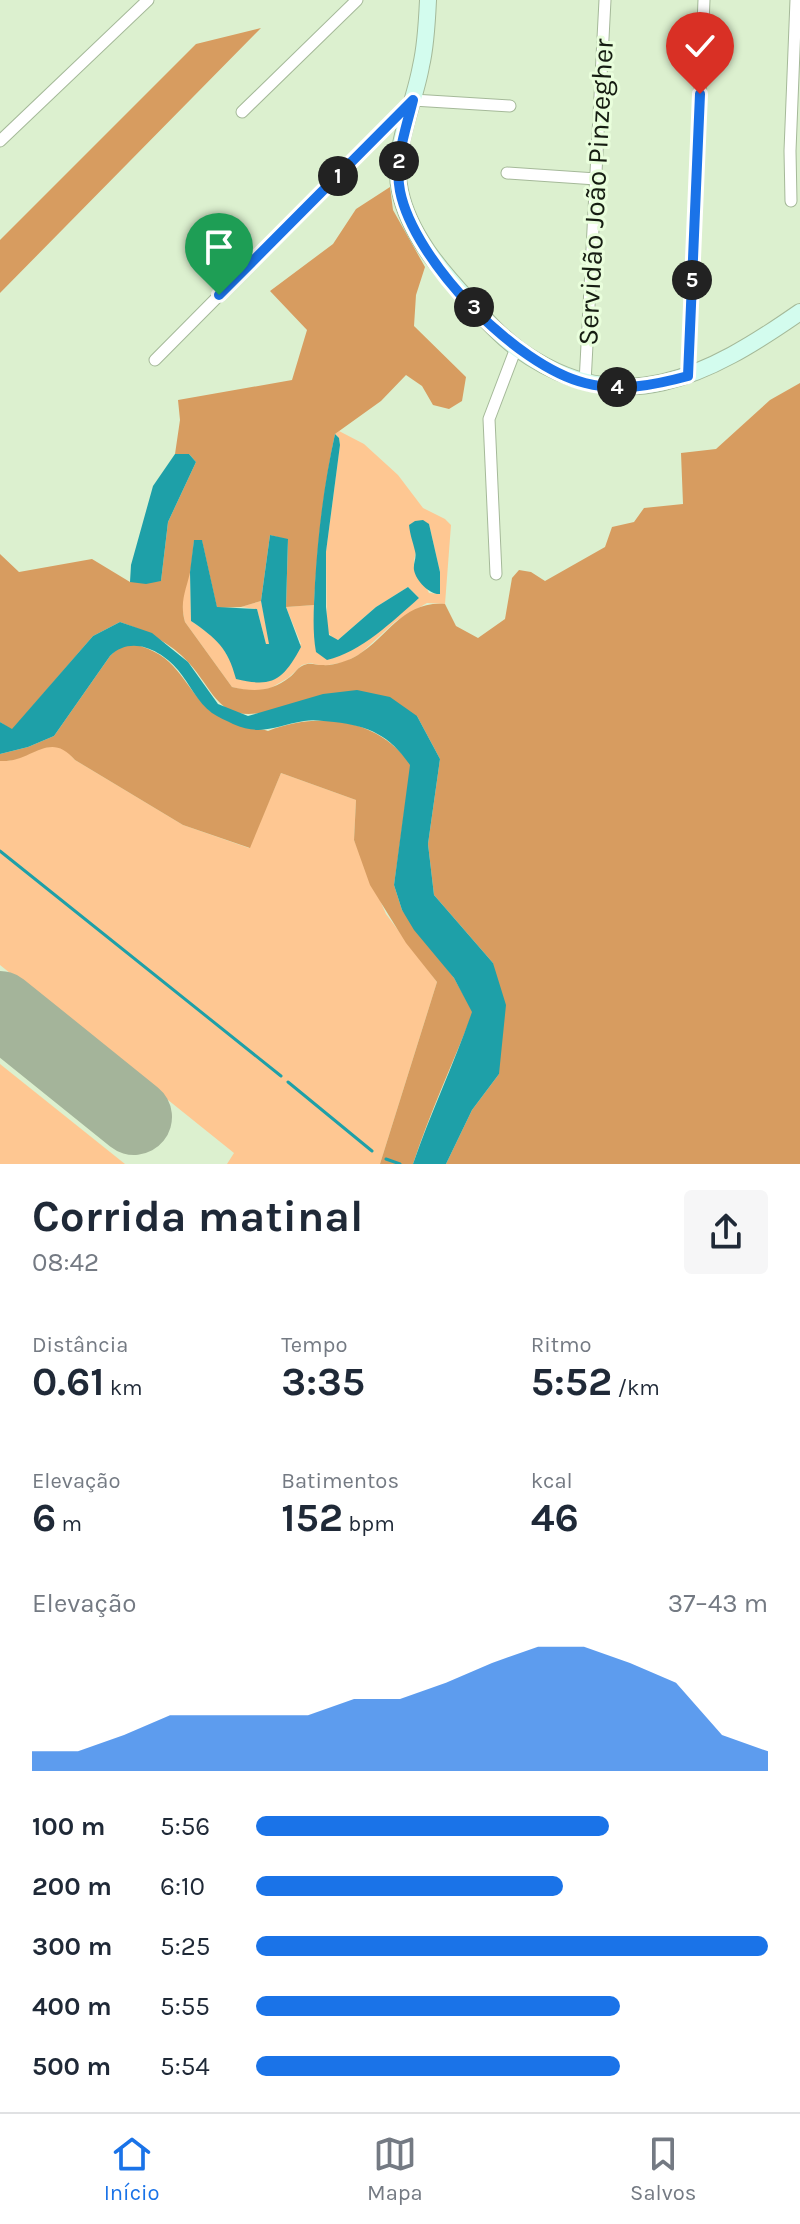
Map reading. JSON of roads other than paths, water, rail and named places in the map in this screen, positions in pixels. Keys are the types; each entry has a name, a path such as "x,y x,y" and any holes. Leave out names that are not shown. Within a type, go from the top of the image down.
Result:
{"street":[{"path":"0,141 148,0"},
{"path":"242,112 357,0"},
{"path":"428,0 422,65 398,170 399,189 405,208 429,254 500,335 541,365 585,383 634,387 688,376 726,359 800,312"},
{"name":"Servidão João Pinzegher","path":"585,383 605,0"},
{"path":"688,376 704,0"},
{"path":"791,201 795,165 796,0"},
{"path":"155,360 413,100 510,106"},
{"path":"507,173 596,179"},
{"path":"496,574 489,419 516,348"}],"water":[{"path":"335,434 340,445 326,552 329,635 338,640 376,607 408,587 419,598 364,643 327,660 316,652 314,609 320,527"},
{"path":"175,454 189,454 196,462 168,522 161,581 146,584 130,582 131,565 153,486"},
{"path":"423,520 429,524 440,572 440,594 424,586 414,570 415,554 409,525"},
{"path":"270,535 288,539 286,607 301,647 276,679 249,682 236,679 220,645 191,621 190,572 194,540 202,540 217,607 257,609 266,644 269,644 261,601"},
{"path":"120,622 152,633 188,662 218,704 248,716 323,694 357,690 390,697 417,716 440,759 428,844 434,895 493,963 506,1005 499,1074 472,1110 446,1164 413,1164 472,1012 454,978 414,930 402,910 394,885 410,765 387,740 358,726 315,720 253,730 233,724 207,709 182,675 163,656 136,646 118,650 110,656 54,736 0,754 0,722 12,729 93,636"}],"waterway":[{"path":"0,851 281,1076"},
{"path":"288,1082 372,1151"},
{"path":"386,1159 400,1164"}]}
